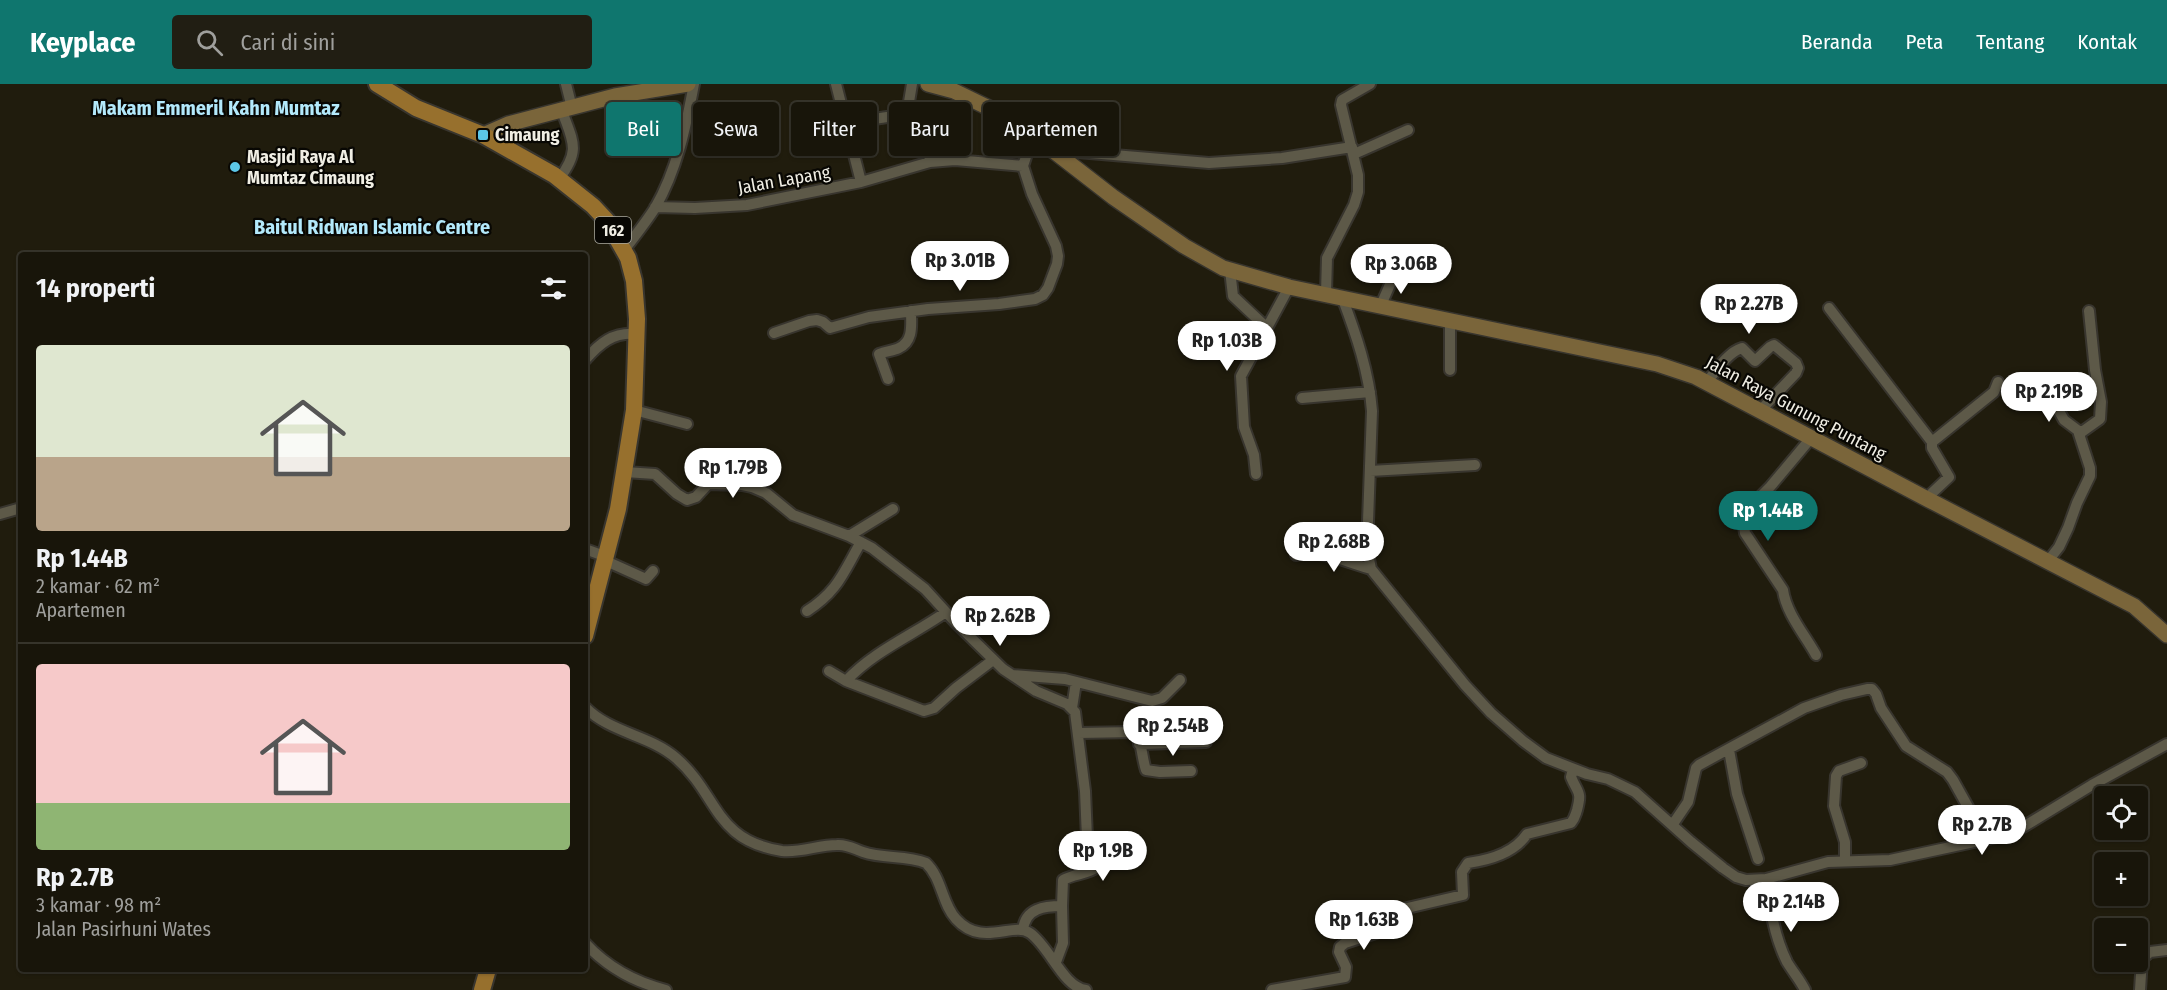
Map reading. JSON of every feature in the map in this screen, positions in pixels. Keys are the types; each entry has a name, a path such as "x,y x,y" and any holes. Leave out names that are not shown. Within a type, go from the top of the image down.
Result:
{"main road":[{"name":"162","path":"377,84 416,108 483,135 559,179 593,206 607,221 625,249 634,281 637,319 635,401 625,472 606,559 588,625"},
{"path":"482,990 487,972"}],"street":[{"path":"559,179 571,162 573,146 567,109 566,84"},
{"path":"483,135 508,124 623,94 688,84"},
{"path":"625,249 656,207 674,165 694,84"},
{"path":"836,84 861,182"},
{"path":"877,119 907,114 912,84"},
{"name":"Jalan Raya Gunung Puntang","path":"928,84 954,92 983,105"},
{"path":"1326,293 1327,258 1354,205 1358,192 1358,175 1341,105 1342,100 1370,84"},
{"path":"623,94 623,102"},
{"path":"1119,156 1209,163 1282,158 1353,151 1408,130"},
{"path":"929,156 930,162"},
{"path":"774,333 809,321 823,321 830,328 869,316 1024,301 1043,295 1048,288 1058,256 1023,166 1026,156"},
{"name":"Jalan Raya Gunung Puntang","path":"1061,156 1113,197 1184,246 1206,260 1230,270 1289,287 1657,364 1707,382 2134,606 2167,635"},
{"name":"Jalan Lapang","path":"656,207 695,208 747,205 861,182 930,162 955,160 1023,166"},
{"path":"1230,270 1233,296 1267,328"},
{"path":"1381,305 1395,273"},
{"path":"1256,474 1254,455 1244,428 1241,376 1289,287"},
{"path":"1342,297 1357,340 1370,392 1372,411 1367,549 1371,569 1431,645 1491,713 1546,758 1635,792 1691,842 1736,877 1746,880 1766,879 1828,862 1890,860 2002,836 2023,827 2092,785 2167,744"},
{"path":"1829,308 1932,442 1932,448 1949,477 1932,493 1929,500"},
{"path":"888,379 879,354 900,347 907,342 911,329 911,311"},
{"path":"2080,432 2097,423 2101,415 2089,311"},
{"path":"1450,320 1450,370"},
{"path":"588,357 606,339 616,335 636,334"},
{"path":"1707,382 1740,348 1755,361 1774,345 1796,363 1798,368 1796,373 1760,411"},
{"path":"1932,442 1994,392 1998,382"},
{"path":"2046,388 2064,420 2080,432"},
{"path":"1302,398 1370,392"},
{"path":"635,401 687,424"},
{"path":"2049,561 2059,547 2090,476 2090,468 2079,438 2080,432"},
{"path":"1811,438 1770,487 1745,512 1743,520 1745,533 1783,590 1784,599 1816,655"},
{"path":"1370,471 1475,465"},
{"path":"625,472 655,474 687,500 696,497 708,484 752,487 766,494 793,515 861,542 925,589 993,660 1011,675 1036,691 1072,708 1075,712 1085,791 1088,850 1097,866 1094,870 1074,874 1063,880 1063,943 1056,962"},
{"path":"0,514 18,509"},
{"path":"849,536 893,509"},
{"path":"807,611 828,596 841,579 861,542"},
{"path":"588,550 646,579 652,570"},
{"path":"1296,555 1302,552 1314,553 1371,569"},
{"path":"846,681 859,667 895,642 926,626 946,612"},
{"path":"829,671 846,681 914,709 929,711 956,687 993,660"},
{"path":"1011,675 1065,679 1156,701 1180,680"},
{"path":"1072,708 1076,682"},
{"path":"1673,824 1688,802 1696,768 1804,708 1841,694 1867,688 1872,689 1876,694 1881,708 1906,746 1947,772 1968,807 1982,841"},
{"path":"588,710 613,727 663,749 676,758 693,776 717,814 731,830 746,839 781,850 794,851 838,844 882,857 921,861 929,866 957,921 982,933 1023,930 1031,934 1056,962 1069,982 1075,988 1086,990"},
{"path":"1078,733 1132,731 1138,734 1142,760 1149,771 1191,771"},
{"path":"1139,744 1206,742"},
{"path":"1729,750 1737,794 1758,859"},
{"path":"1845,861 1845,842 1834,806 1836,776 1839,771 1861,763"},
{"path":"1272,990 1345,977 1346,967 1338,952 1345,943 1403,924 1403,909 1463,895 1462,872 1466,865 1491,859 1522,842 1527,834 1571,823 1576,818 1581,802 1571,777 1573,769"},
{"path":"1766,879 1779,942 1805,990"},
{"path":"1023,930 1027,917 1035,910 1062,906"},
{"path":"588,946 608,966 632,978 666,990"},
{"path":"2140,990 2142,959 2150,952 2167,950"}],"place":[{"name":"Cimaung","path":"483,135"},
{"name":"Masjid Raya Al Mumtaz Cimaung","path":"235,167"}],"district":[{"name":"Makam Emmeril Kahn Mumtaz","path":"216,108"},
{"name":"Baitul Ridwan Islamic Centre","path":"372,227"}]}
